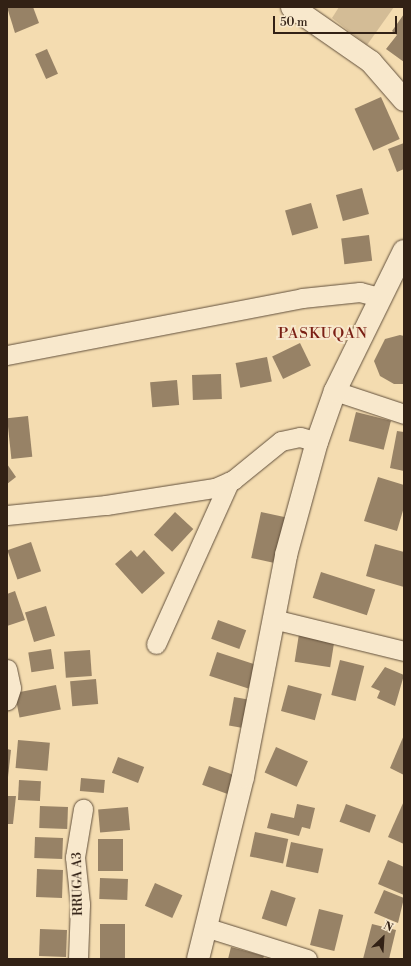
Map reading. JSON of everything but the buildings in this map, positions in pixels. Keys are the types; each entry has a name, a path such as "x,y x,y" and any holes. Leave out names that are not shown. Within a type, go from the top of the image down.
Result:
{"street":[{"path":"292,7 371,62 404,100"},
{"path":"198,959 243,777 273,619 317,442 335,391 379,297 404,251"},
{"path":"7,355 302,298 360,292 379,297"},
{"path":"335,391 404,414"},
{"path":"7,515 106,505 215,488 229,482 281,441 300,437 317,442"},
{"path":"156,644 229,482"},
{"path":"273,619 404,651"},
{"path":"7,669 11,688 7,700"},
{"name":"RRUGA A3","path":"78,959 80,904 75,857 83,809"},
{"path":"206,927 307,959"}],"shaded area":[{"path":"339,7 394,7 367,45 332,18"}],"district":[{"name":"PASKUQAN","path":"323,334"}]}
